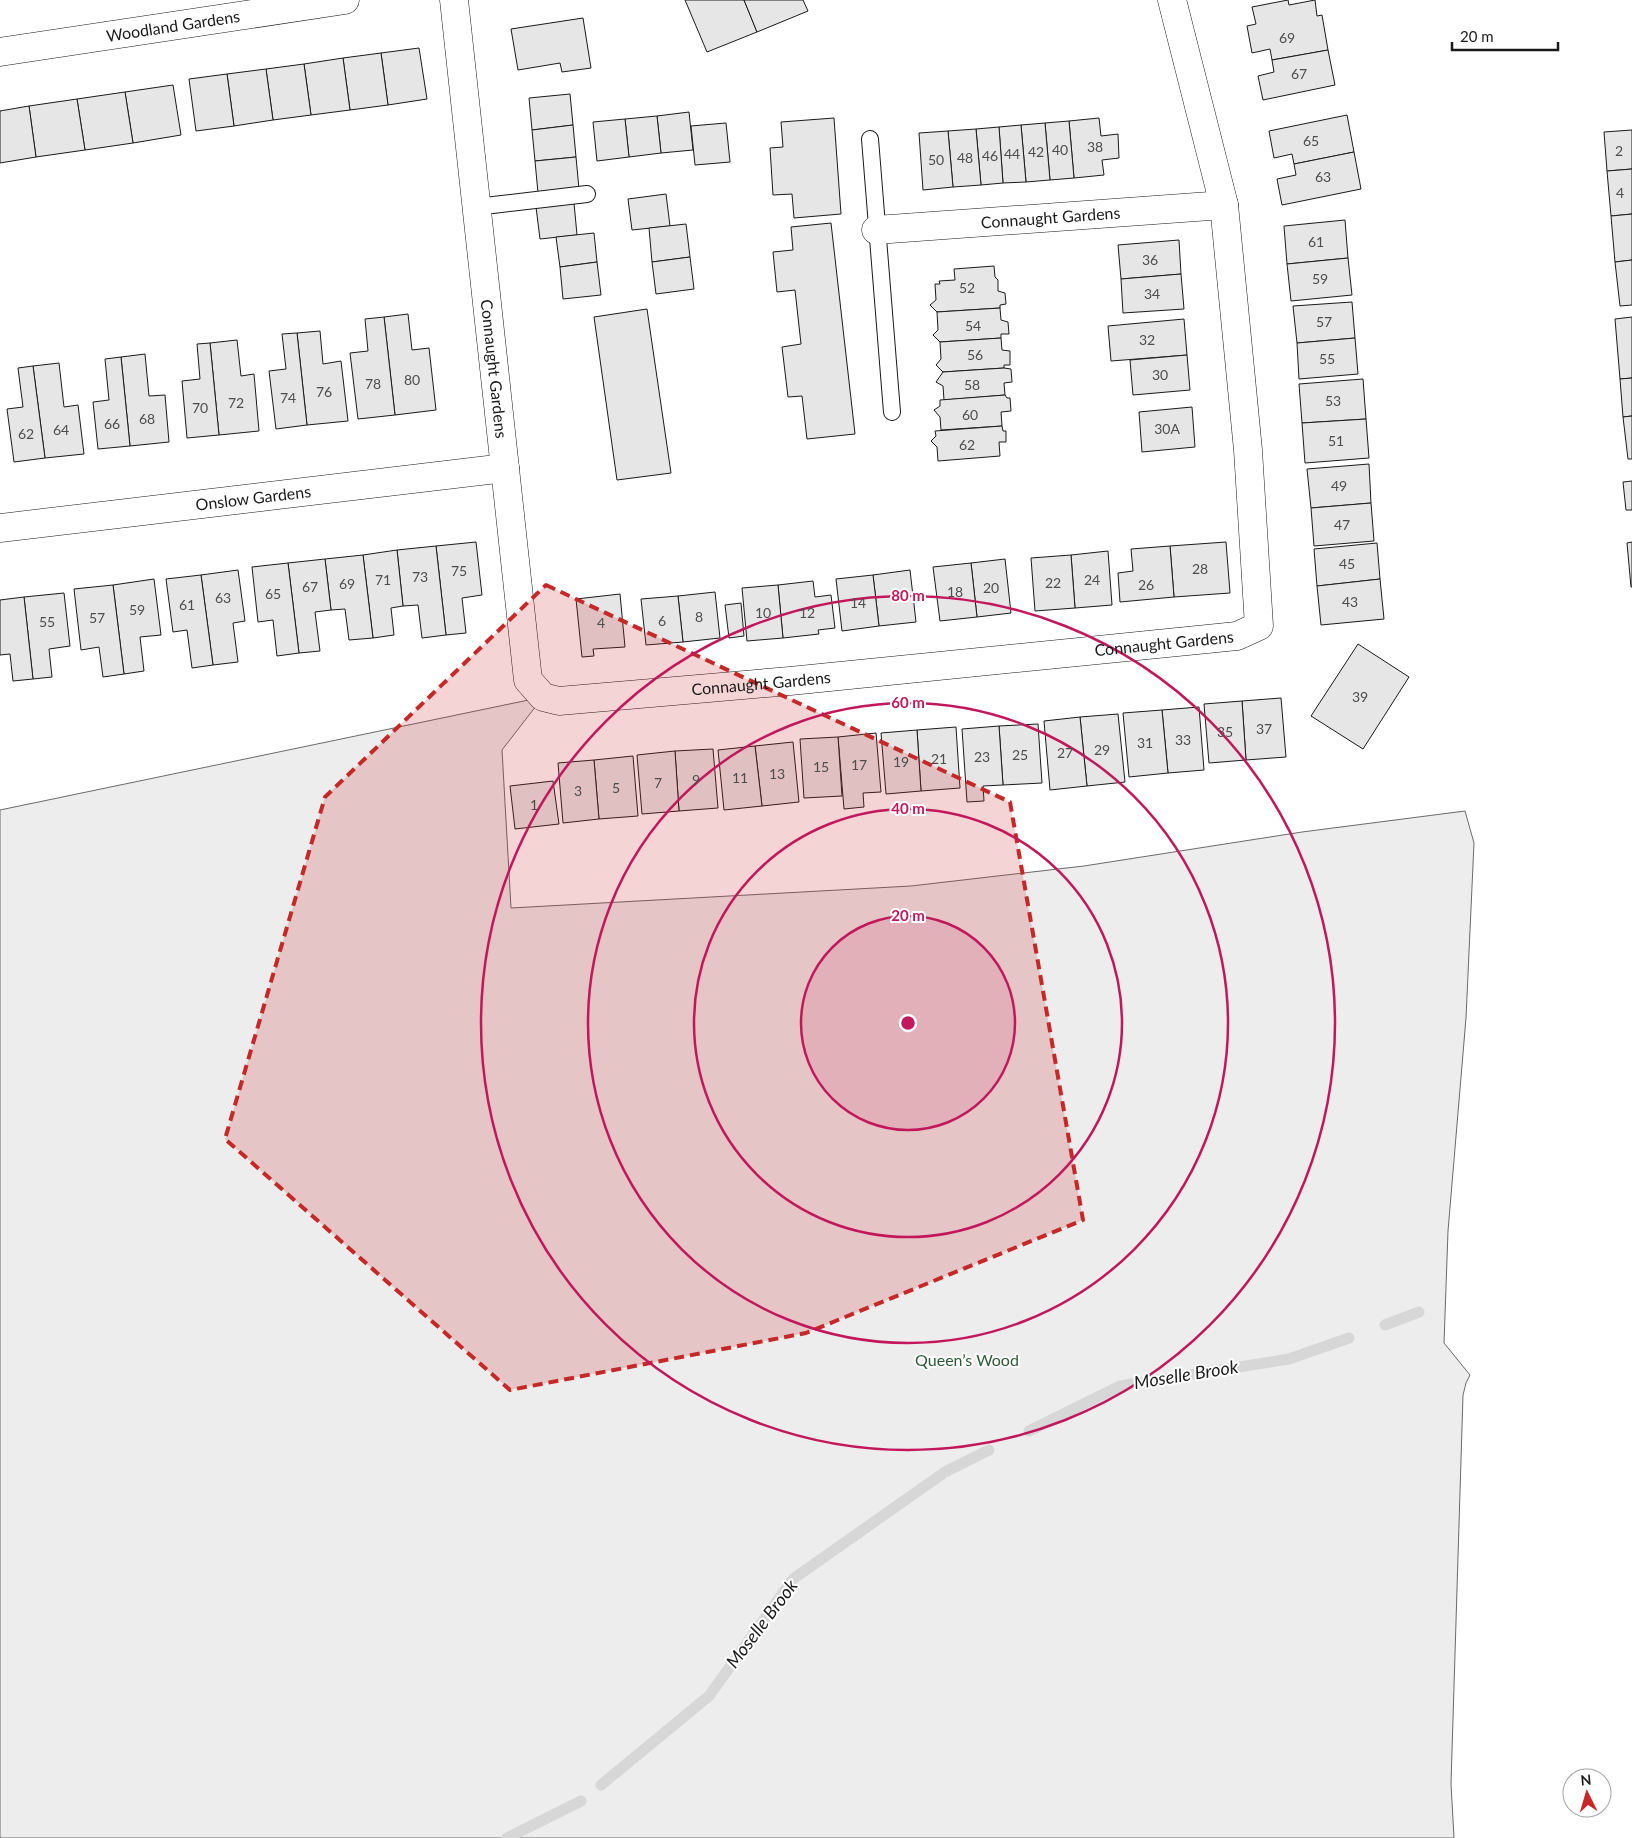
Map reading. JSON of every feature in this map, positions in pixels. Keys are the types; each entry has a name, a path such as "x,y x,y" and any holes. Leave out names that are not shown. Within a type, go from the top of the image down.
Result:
{"street":[{"name":"Woodland Gardens","path":"0,52 345,0"},
{"name":"Connaught Gardens","path":"454,0 528,680 543,697 559,701 780,682 1237,636 1259,626 1248,450 1224,205 1172,0"},
{"name":"Connaught Gardens","path":"876,230 1224,205"},
{"name":"Onslow Gardens","path":"0,528 505,468"}],"lane":[{"path":"870,139 892,412"},
{"path":"476,206 587,194"}],"highlighted area":[{"path":"546,585 1010,802 1083,1220 806,1333 510,1390 225,1139 325,797"}],"green space":[{"name":"Queen’s Wood","path":"543,697 502,750 511,908 911,886 1084,866 1302,832 1465,811 1474,843 1466,1018 1448,1231 1444,1343 1470,1375 1463,1395 1451,1784 1454,1838 0,1838 0,810"}],"building":[{"path":"685,0 744,0 757,32 707,52"},
{"path":"744,0 803,0 808,11 757,32"},
{"path":"1288,0 1289,5 1315,0 1317,16 1322,15 1328,50 1272,60 1270,49 1252,53 1247,26 1256,24 1252,7"},
{"path":"583,18 591,68 562,72 560,63 518,70 511,29"},
{"path":"419,48 427,99 388,105 381,53"},
{"path":"1328,50 1335,85 1263,100 1258,76 1274,72 1272,60"},
{"path":"381,53 388,105 350,110 343,58"},
{"path":"343,58 350,110 311,115 304,64"},
{"path":"304,64 311,115 273,120 266,69"},
{"path":"266,69 273,120 234,126 227,74"},
{"path":"227,74 234,126 196,131 189,79"},
{"path":"173,85 181,135 133,143 125,92"},
{"path":"125,92 133,143 85,150 77,99"},
{"path":"570,94 573,125 532,130 529,98"},
{"path":"77,99 85,150 36,157 29,106"},
{"path":"29,106 36,157 0,163 0,111"},
{"path":"689,112 693,150 661,153 657,116"},
{"path":"1347,115 1354,152 1294,164 1292,154 1274,158 1269,131"},
{"path":"657,116 661,153 629,157 625,119"},
{"path":"834,118 841,214 794,218 792,194 773,195 770,148 783,147 781,122"},
{"path":"1099,118 1101,136 1118,134 1119,158 1102,160 1104,175 1074,178 1069,121"},
{"path":"625,119 629,157 597,161 593,122"},
{"path":"1069,121 1074,178 1050,180 1045,123"},
{"path":"726,123 730,162 695,165 691,126"},
{"path":"1045,123 1050,180 1026,182 1021,125"},
{"path":"573,125 576,157 535,161 532,130"},
{"path":"1021,125 1026,182 1003,183 999,127"},
{"path":"999,127 1003,183 981,185 976,129"},
{"path":"976,129 981,185 953,187 948,131"},
{"path":"1632,130 1632,169 1607,171 1604,132"},
{"path":"948,131 953,187 923,190 919,133"},
{"path":"1354,152 1361,189 1282,205 1277,179 1296,175 1294,164"},
{"path":"576,157 579,189 538,193 535,161"},
{"path":"1632,169 1632,214 1611,216 1607,171"},
{"path":"666,194 670,226 632,230 628,199"},
{"path":"574,203 577,235 540,239 536,207"},
{"path":"1632,214 1632,260 1615,262 1611,216"},
{"path":"1345,220 1348,258 1287,264 1284,226"},
{"path":"831,223 855,434 807,439 802,396 788,397 782,347 801,344 795,290 777,292 773,252 793,250 791,227"},
{"path":"686,224 690,257 652,262 649,228"},
{"path":"594,233 597,262 560,267 556,237"},
{"path":"1179,240 1181,274 1121,279 1118,245"},
{"path":"690,257 694,289 656,294 652,262"},
{"path":"1348,258 1352,295 1291,301 1287,264"},
{"path":"1632,260 1632,305 1620,306 1615,262"},
{"path":"597,262 601,295 563,299 560,267"},
{"path":"994,266 995,277 998,280 998,291 1005,293 1006,304 1000,305 1000,308 937,312 930,305 936,300 935,284 940,284 939,281 955,280 954,269"},
{"path":"1181,274 1184,309 1123,313 1121,279"},
{"path":"1352,302 1355,338 1297,343 1293,306"},
{"path":"1000,308 1001,320 1008,322 1009,334 1001,334 1001,338 940,342 933,335 938,330 937,312"},
{"path":"647,309 671,473 617,480 594,317"},
{"path":"408,314 412,350 429,348 436,410 395,415 384,317"},
{"path":"384,317 395,415 358,419 350,353 368,351 365,319"},
{"path":"1632,317 1632,378 1620,379 1615,319"},
{"path":"1184,319 1187,355 1111,361 1108,326"},
{"path":"320,331 323,364 341,361 348,421 307,425 297,333"},
{"path":"297,333 307,425 276,429 269,371 286,369 282,334"},
{"path":"1001,338 1002,350 1010,351 1010,365 1004,365 1004,368 943,372 936,365 941,359 940,342"},
{"path":"1355,338 1358,374 1299,379 1297,343"},
{"path":"237,340 241,376 254,374 259,431 219,435 210,343"},
{"path":"210,343 219,435 187,438 182,381 200,379 197,344"},
{"path":"145,354 149,396 165,395 169,442 130,446 121,357"},
{"path":"1187,355 1190,390 1133,395 1130,360"},
{"path":"121,357 130,446 98,449 93,402 109,400 105,359"},
{"path":"59,363 64,407 78,405 84,454 45,458 33,366"},
{"path":"33,366 45,458 14,462 7,409 23,407 18,368"},
{"path":"1011,369 1012,382 1004,383 1005,395 944,400 943,386 936,382 943,372"},
{"path":"1632,378 1632,416 1623,417 1620,379"},
{"path":"1363,379 1366,419 1302,423 1299,384"},
{"path":"1005,395 1007,398 1010,398 1011,411 1001,412 1002,426 941,430 940,417 934,410 940,406 940,400"},
{"path":"1192,407 1195,447 1142,452 1139,412"},
{"path":"1632,416 1632,459 1628,459 1623,417"},
{"path":"1366,419 1369,458 1305,463 1302,423"},
{"path":"1002,426 1003,431 1006,431 1006,442 999,442 1000,456 938,461 937,447 931,441 936,436 935,431"},
{"path":"1369,464 1371,503 1311,508 1307,469"},
{"path":"1632,481 1632,510 1626,510 1623,482"},
{"path":"1371,503 1374,541 1314,546 1311,508"},
{"path":"476,542 482,595 462,598 466,633 446,635 436,546"},
{"path":"1226,542 1230,593 1174,597 1170,546"},
{"path":"1632,542 1632,587 1631,587 1627,543"},
{"path":"1377,543 1380,579 1317,586 1314,549"},
{"path":"436,546 446,635 422,638 418,605 403,606 397,550"},
{"path":"1170,546 1174,597 1120,602 1118,573 1133,571 1131,549"},
{"path":"397,550 403,606 391,608 394,635 373,638 363,555"},
{"path":"1108,551 1112,605 1075,608 1071,555"},
{"path":"363,555 373,638 349,640 345,609 331,610 325,559"},
{"path":"1071,555 1075,608 1035,611 1031,558"},
{"path":"325,559 331,610 315,612 320,651 299,653 288,563"},
{"path":"1005,559 1011,613 977,617 971,563"},
{"path":"288,563 299,653 277,656 273,620 258,622 252,567"},
{"path":"971,563 977,617 940,621 933,567"},
{"path":"238,570 245,621 233,623 238,662 213,665 201,575"},
{"path":"910,570 916,622 879,626 873,575"},
{"path":"201,575 213,665 192,668 187,630 173,632 166,579"},
{"path":"873,575 879,626 842,631 836,579"},
{"path":"154,579 161,635 140,637 144,671 124,674 113,585"},
{"path":"1380,579 1384,619 1321,625 1317,586"},
{"path":"813,581 815,597 831,595 835,628 818,630 819,634 783,638 778,585"},
{"path":"113,585 124,674 103,677 99,647 81,650 74,589"},
{"path":"778,585 783,638 747,641 742,588"},
{"path":"715,592 720,638 683,642 678,596"},
{"path":"64,593 70,646 49,649 52,677 33,679 24,597"},
{"path":"620,594 625,647 593,649 594,656 582,657 576,599"},
{"path":"678,596 683,642 646,645 641,599"},
{"path":"24,597 33,679 13,681 10,654 0,655 0,600"},
{"path":"741,603 744,636 729,638 725,605"},
{"path":"1358,644 1409,677 1363,749 1311,716"},
{"path":"1281,698 1286,757 1246,760 1242,701"},
{"path":"1242,701 1246,760 1209,763 1204,704"},
{"path":"1199,707 1204,770 1168,773 1162,710"},
{"path":"1162,710 1168,773 1129,777 1123,713"},
{"path":"1118,714 1125,782 1087,786 1080,717"},
{"path":"1080,717 1087,786 1050,790 1044,721"},
{"path":"1038,724 1042,783 1003,785 999,726"},
{"path":"999,726 1003,785 983,786 984,801 967,802 962,729"},
{"path":"956,727 960,788 921,791 917,730"},
{"path":"917,730 921,791 886,794 881,733"},
{"path":"876,733 881,792 863,793 864,807 844,809 838,737"},
{"path":"838,737 842,796 804,798 800,739"},
{"path":"793,742 799,802 762,806 755,746"},
{"path":"755,746 762,806 724,810 718,750"},
{"path":"713,749 718,808 679,811 675,751"},
{"path":"675,751 679,811 642,814 637,755"},
{"path":"633,756 638,816 599,819 594,760"},
{"path":"594,760 599,819 563,823 558,763"},
{"path":"553,781 559,824 515,829 510,786"}],"waterway":[{"name":"Moselle Brook","path":"1385,1325 1419,1312"},
{"name":"Moselle Brook","path":"1029,1431 1120,1386 1289,1359 1349,1338"},
{"name":"Moselle Brook","path":"601,1785 709,1696 793,1579 945,1472 989,1450"},
{"name":"Moselle Brook","path":"507,1838 581,1801"}]}
